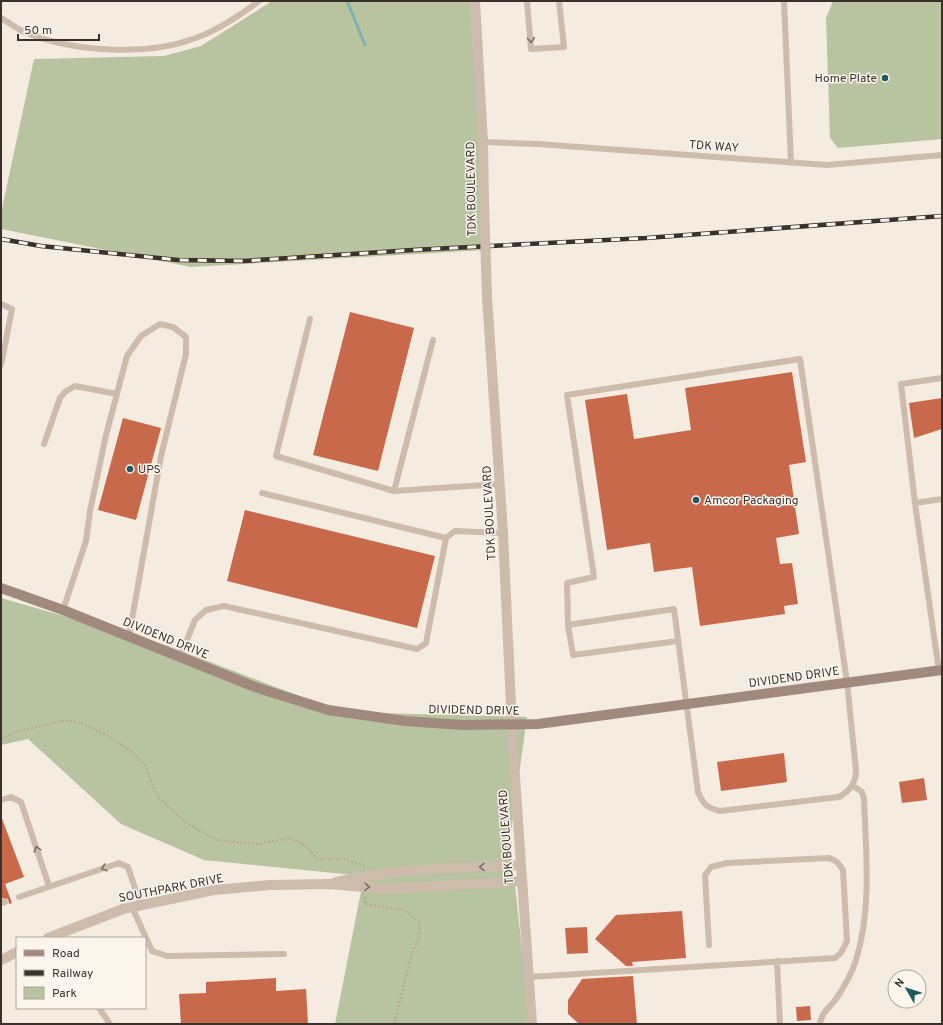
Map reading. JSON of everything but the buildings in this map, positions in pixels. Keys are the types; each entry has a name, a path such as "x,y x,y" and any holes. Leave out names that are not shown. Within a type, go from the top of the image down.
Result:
{"street":[{"name":"TDK BOULEVARD","path":"475,1 483,142 488,297 503,533 512,724 532,1024"},
{"name":"DIVIDEND DRIVE","path":"1,588 64,610 255,687 328,710 398,720 463,725 538,724 940,670"},
{"name":"SOUTHPARK DRIVE","path":"328,884 365,875 444,868 521,865"},
{"name":"SOUTHPARK DRIVE","path":"52,937 66,934 136,906 214,890 270,885 328,884 386,889 522,881"},
{"path":"1,960 16,952"}],"lane":[{"path":"1,18 26,33 62,43 102,48 145,49 177,44 198,38 240,15 259,1"},
{"path":"527,1 531,49 564,47 559,1"},
{"path":"784,1 791,163"},
{"name":"TDK WAY","path":"483,142 546,144 826,165 942,155"},
{"path":"1,304 12,309 1,365"},
{"path":"310,319 276,456 394,490 500,484"},
{"path":"64,610 86,541 91,504 127,356 141,336 160,324 173,327 186,337 186,354 161,456 129,636"},
{"path":"394,490 433,340"},
{"path":"568,625 674,609 688,704 698,792 705,806 710,809 720,812 839,797 845,794 853,786 856,778 856,770 847,682 800,359 567,395 594,577 567,583 568,625 573,655 678,641"},
{"path":"940,670 915,503 901,384 942,378"},
{"path":"44,444 60,398 65,392 75,386 117,394"},
{"path":"262,493 446,538"},
{"path":"915,503 942,499"},
{"path":"180,657 195,620 206,610 224,606 417,649 426,643 446,538 455,531 503,533"},
{"path":"820,1024 821,1017 836,999 855,962 863,933 866,905 864,799 862,792 853,786"},
{"path":"1,800 11,797 21,802 49,886"},
{"path":"529,977 834,958 845,947 842,870 836,860 830,858 727,863 710,867 705,875 709,945"},
{"path":"19,897 119,863 128,867 136,906 152,951 167,956 284,954"},
{"path":"777,961 780,1024"},
{"path":"100,1009 110,1024"}],"path":[{"path":"1,739 16,732 66,720 81,723 108,736 129,750 145,765 157,796 186,823 217,840 258,844 290,838 305,845 317,858 343,859 364,865 365,875"},
{"path":"365,887 365,904 404,910 419,922 420,936 412,953 394,1024"}],"green space":[{"path":"272,1 470,1 486,250 191,267 1,229 1,213 34,59 164,56 201,46"},
{"name":"Home Plate","path":"833,1 942,1 942,139 838,148 830,138 826,18"},
{"path":"1,598 168,646 341,712 527,717 510,839 530,1024 335,1024 364,876 204,860 121,824 28,739 1,745"}],"waterway":[{"path":"347,1 365,45"}],"railway":[{"path":"1,239 41,246 178,260 244,261 413,250 646,238 942,216"}],"place":[{"name":"Home Plate","path":"885,78"},
{"name":"UPS","path":"130,469"},
{"name":"Amcor Packaging","path":"696,500"}]}
